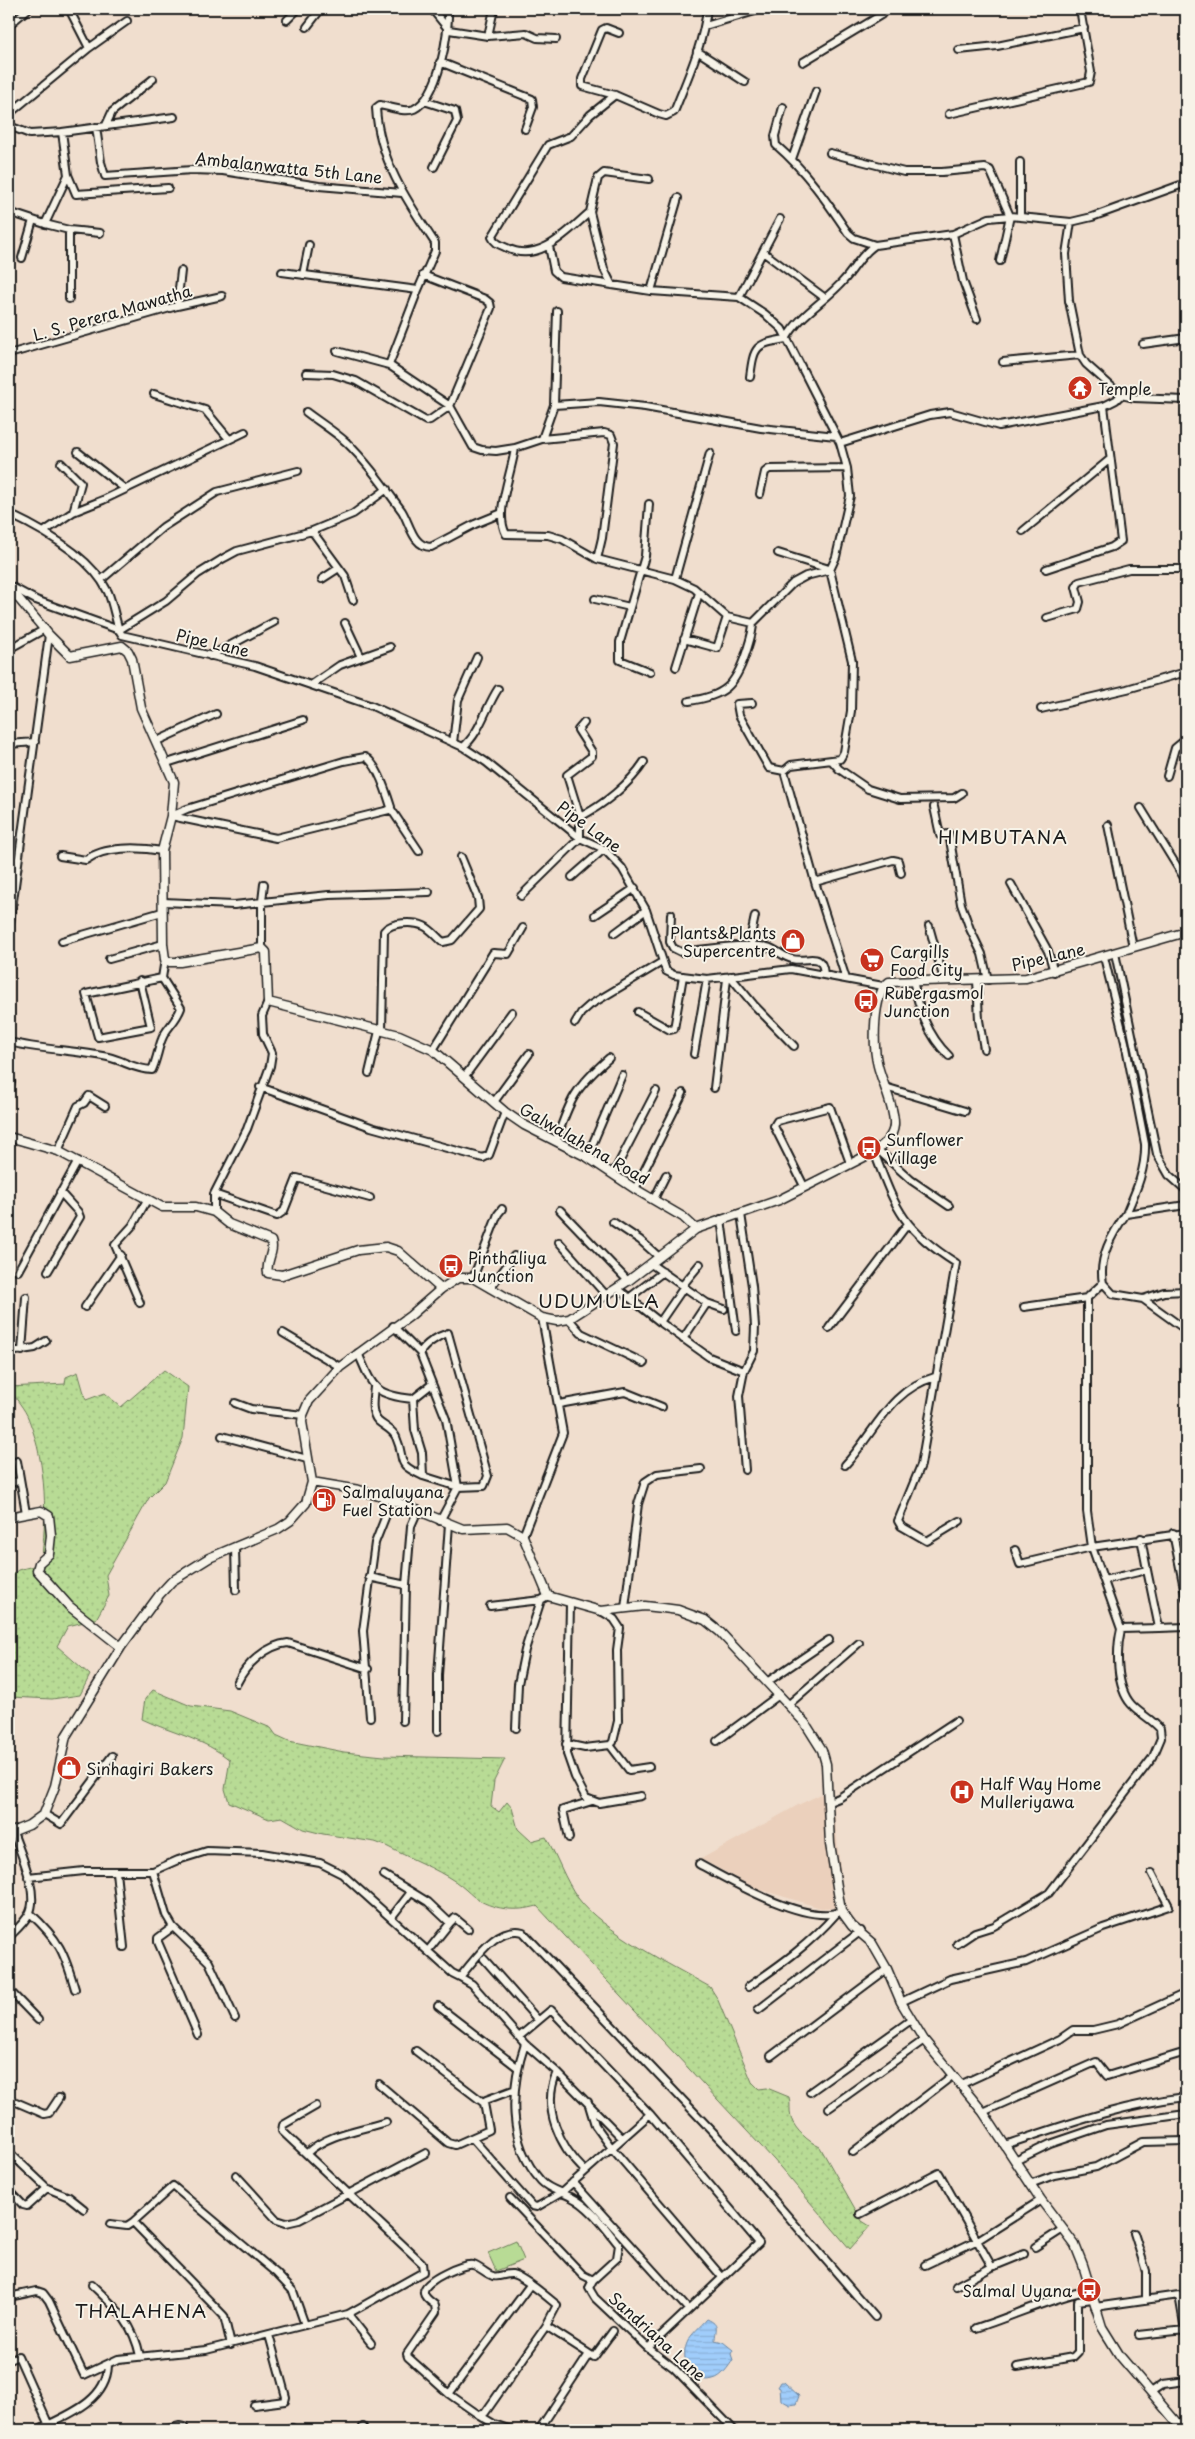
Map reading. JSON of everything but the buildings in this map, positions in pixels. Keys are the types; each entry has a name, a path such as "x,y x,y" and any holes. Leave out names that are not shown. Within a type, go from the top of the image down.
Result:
{"street":[{"path":"9,26 28,9"},
{"path":"69,9 88,48"},
{"path":"287,20 298,9"},
{"path":"307,27 320,9"},
{"path":"432,9 449,30 488,36 526,33 537,38 556,39"},
{"path":"389,365 423,275 435,251 434,243 402,193 388,164 379,136 376,108 380,105 408,111 415,109 424,101 434,86 449,30 448,9"},
{"path":"488,36 494,9"},
{"path":"619,33 606,28 602,30 581,83 586,88 615,95 659,114 670,115 674,112 697,51 705,26 707,9"},
{"path":"705,26 762,9"},
{"path":"803,62 881,15 886,9"},
{"path":"949,114 1086,85 1089,82 1091,72 1080,9"},
{"path":"9,114 88,48 127,21"},
{"path":"960,50 997,46 1084,28"},
{"path":"697,51 745,82"},
{"path":"440,62 532,99 533,107 525,129"},
{"path":"106,126 112,112 153,79"},
{"path":"792,159 816,90"},
{"path":"590,212 549,246 523,253 511,250 495,242 492,237 548,145 570,136 615,95"},
{"path":"424,101 456,111 458,114 457,121 434,167"},
{"path":"783,108 775,136 776,145 792,159 821,192 848,233 854,238 875,245"},
{"path":"9,126 30,134 62,132 174,117"},
{"name":"Ambalanwatta 5th Lane","path":"96,127 105,176 192,170 223,171 318,186 402,193"},
{"path":"62,132 68,176 76,194 168,188"},
{"path":"830,153 904,172 942,172 985,168 994,176 1010,216 1000,261"},
{"path":"1020,162 1020,216"},
{"path":"612,285 604,269 590,212 598,178 604,174 649,179"},
{"path":"45,224 68,176"},
{"path":"786,339 792,328 843,281 865,251 875,245 953,234 988,218 1020,216 1071,222 1092,218 1186,183"},
{"path":"651,291 678,198"},
{"path":"9,212 69,230 100,233"},
{"path":"739,298 780,219"},
{"path":"22,258 33,220"},
{"path":"1071,222 1066,254 1069,302 1080,355 1086,364 1121,395 1134,398 1186,400"},
{"path":"69,230 69,299"},
{"path":"953,234 962,281 977,319"},
{"path":"303,275 308,245"},
{"path":"549,246 556,275 651,291 739,298 782,329 840,443 847,468 850,496 836,557 830,570 852,660 851,711 844,752 840,759 791,765 784,771"},
{"path":"763,252 824,298"},
{"path":"177,306 181,271"},
{"path":"282,272 418,290"},
{"path":"306,373 333,374 356,381 426,421 450,406 491,308 490,303 423,275"},
{"name":"L. S. Perera Mawatha","path":"9,354 177,306 222,296"},
{"path":"542,439 554,405 557,310"},
{"path":"1143,344 1186,338"},
{"path":"750,377 753,353 757,347 763,343 786,339"},
{"path":"337,351 389,365 450,406 473,447 482,450 514,448 542,439 604,433 611,435 614,443 602,538 597,558"},
{"path":"1003,362 1080,355"},
{"path":"154,394 205,410 229,439"},
{"path":"840,443 940,413 950,412 999,426 1104,406 1121,395"},
{"path":"554,405 599,402 645,407 761,428 836,436"},
{"path":"1046,569 1112,547 1120,541 1104,406"},
{"path":"306,412 346,443 386,489 405,516 419,544 424,547 431,547 502,513"},
{"path":"44,531 73,512 245,432"},
{"path":"514,448 502,513 506,534 548,535 562,539 597,558 675,579 690,585 727,617 753,622"},
{"path":"78,452 125,489"},
{"path":"675,579 710,453"},
{"path":"1023,531 1109,460"},
{"path":"62,463 81,483 73,512"},
{"path":"760,494 765,472 770,470 847,468"},
{"path":"101,580 163,527 217,492 298,471"},
{"path":"120,632 166,601 198,574 237,551 312,531 353,514 386,489"},
{"path":"648,504 645,556 630,607 619,656 620,660 650,672"},
{"path":"9,514 44,531 77,556 101,580 108,594 120,632 122,646 128,651 132,659 141,708 174,782 171,816 162,851 162,912 165,959 162,978 181,1008 177,1020 162,1038 159,1056 152,1070 137,1069 110,1057 31,1048 9,1042"},
{"path":"312,531 349,584 353,600"},
{"path":"778,553 830,570"},
{"path":"322,579 339,568"},
{"path":"1047,618 1078,609 1080,602 1076,587 1079,582 1129,569 1186,569"},
{"path":"689,701 724,690 732,683 739,674 753,622 793,583 806,576 830,570"},
{"path":"9,586 47,632 70,656 80,656 107,647 122,646"},
{"name":"Pipe Lane","path":"9,586 36,600 120,632 254,666 372,706 463,747 486,762 580,838 604,849 622,868 635,888 646,910 666,971 683,976 707,979 791,969 883,986 888,982 913,980 1026,978 1054,972 1186,932"},
{"path":"676,667 699,593"},
{"path":"595,599 630,607"},
{"path":"684,639 717,648 727,617"},
{"path":"210,656 274,622"},
{"path":"345,623 361,657"},
{"path":"9,649 47,632"},
{"path":"9,930 35,742 47,632"},
{"path":"311,685 340,665 390,647"},
{"path":"453,743 458,700 477,657"},
{"path":"1041,709 1127,690 1186,672"},
{"path":"463,747 472,740 488,704 498,689"},
{"path":"752,703 737,704 738,715 769,768 784,771"},
{"path":"157,741 216,714"},
{"path":"167,763 303,720"},
{"path":"521,896 580,838 580,817 567,775 592,756 592,752 578,730 584,723"},
{"path":"1167,776 1175,748 1186,739"},
{"path":"9,744 35,742"},
{"path":"171,816 187,809 325,767 365,757 371,761 384,785 391,809 419,851"},
{"path":"832,761 839,769 868,789 900,800 954,798 962,793"},
{"path":"580,817 609,797 637,773 644,762"},
{"path":"784,771 815,882 846,978"},
{"path":"934,807 940,835 950,834 961,904 982,954 988,980"},
{"path":"1141,808 1186,882"},
{"path":"171,816 276,838 391,809"},
{"path":"1108,825 1133,947"},
{"path":"572,877 604,849"},
{"path":"60,856 86,860 94,854 118,850 162,851"},
{"path":"369,1073 381,1031 384,931 393,924 413,924 424,926 443,942 452,940 479,909 478,898 461,857"},
{"path":"9,858 18,861"},
{"path":"815,882 893,860 898,861 901,873"},
{"path":"214,1212 214,1194 247,1129 272,1053 263,1034 262,1016 268,1002 266,952 262,948 264,884"},
{"path":"1011,884 1048,951 1054,972"},
{"path":"595,916 635,888"},
{"path":"162,902 234,905 329,895 429,892"},
{"path":"615,933 646,910"},
{"path":"62,941 162,912"},
{"path":"671,914 670,942 673,948 681,952 753,946 767,947 791,959 813,958 820,961 823,964 824,974"},
{"path":"753,946 751,935 755,916"},
{"path":"929,926 944,980"},
{"path":"434,1050 492,952 508,954 523,928"},
{"path":"110,959 163,944"},
{"path":"165,959 170,962 180,962 262,948"},
{"path":"1115,953 1157,1154 1169,1175 1186,1190"},
{"path":"1104,957 1125,1042 1146,1157 1140,1182 1126,1214 1112,1234 1104,1258 1101,1275 1103,1283 1113,1294 1143,1299 1186,1330"},
{"path":"575,1023 581,1013 590,1005 662,962"},
{"path":"638,1012 670,1030 674,1029 683,976"},
{"path":"714,1088 727,979 730,976 794,1046"},
{"path":"140,981 151,1027 98,1037 86,994 140,981 162,978"},
{"path":"694,1054 707,979"},
{"path":"913,980 918,1006 936,1043 949,1056"},
{"path":"977,980 979,1020 984,1049"},
{"path":"9,1937 30,1913 33,1901 28,1877 11,1832 29,1825 44,1814 55,1786 66,1736 121,1647 160,1594 172,1582 209,1558 290,1521 306,1503 312,1482 307,1459 303,1415 309,1401 340,1367 441,1288 458,1278 473,1278 542,1318 557,1321 569,1319 652,1264 659,1256 696,1229 720,1219 741,1214 779,1200 886,1143 894,1124 878,1064 876,1048 876,1018 883,986"},
{"name":"Galwalahena Road","path":"268,1002 399,1035 434,1050 505,1112 524,1126 587,1157 635,1190 683,1217 696,1229"},
{"path":"465,1076 512,1012"},
{"path":"494,1102 529,1054"},
{"path":"556,1142 576,1091 585,1079 609,1058"},
{"path":"587,1157 622,1075"},
{"path":"9,1089 11,1082"},
{"path":"260,1087 370,1127 482,1158 489,1155 505,1112"},
{"path":"885,1087 965,1111"},
{"path":"613,1174 656,1091"},
{"path":"635,1190 683,1093"},
{"path":"58,1151 78,1106 84,1103 89,1096 105,1106"},
{"path":"804,1186 774,1126 777,1120 830,1107 850,1163"},
{"path":"9,1138 58,1151 167,1209 188,1206 214,1212 230,1224 271,1241 273,1246 267,1268 268,1273 282,1275 358,1250 386,1247 398,1252 441,1288"},
{"path":"875,1150 911,1180 949,1206"},
{"path":"875,1150 894,1204 907,1224 931,1248 956,1263 921,1465 898,1521 901,1526 927,1541 960,1521"},
{"path":"18,1271 78,1162"},
{"path":"654,1199 666,1175"},
{"path":"214,1194 278,1216 284,1211 297,1178 370,1198"},
{"path":"48,1270 80,1217 78,1212 60,1192"},
{"path":"140,1302 121,1255 115,1246 133,1225 147,1200"},
{"path":"1126,1214 1186,1205"},
{"path":"473,1278 498,1214 502,1209"},
{"path":"560,1210 628,1281"},
{"path":"741,1214 752,1286 755,1326 754,1351 744,1371 739,1396 745,1470"},
{"path":"720,1219 736,1330"},
{"path":"613,1222 640,1240 659,1256"},
{"path":"829,1328 907,1224"},
{"path":"559,1242 606,1295"},
{"path":"85,1307 121,1255"},
{"path":"490,1288 514,1256"},
{"path":"652,1264 707,1303 724,1309"},
{"path":"660,1322 683,1286 700,1264"},
{"path":"629,1298 663,1272"},
{"path":"1024,1307 1087,1298 1103,1283"},
{"path":"617,1288 709,1357 744,1371"},
{"path":"1143,1299 1164,1292 1186,1291"},
{"path":"22,1351 26,1297"},
{"path":"957,1944 975,1932 994,1926 1049,1893 1153,1757 1161,1738 1160,1729 1130,1703 1122,1688 1119,1650 1122,1629 1092,1547 1087,1511 1087,1298"},
{"path":"684,1339 707,1303"},
{"path":"523,1536 563,1434 542,1318"},
{"path":"569,1319 581,1333 644,1362"},
{"path":"393,1326 420,1353 446,1419 458,1487 440,1521"},
{"path":"283,1333 340,1367"},
{"path":"358,1353 374,1387 373,1412 377,1420 390,1430 396,1438 401,1461 406,1468 423,1476 458,1487 484,1486 488,1476 448,1333 441,1335 422,1348 420,1353"},
{"path":"9,1352 36,1348 46,1341"},
{"path":"845,1465 857,1452 890,1404 922,1381 935,1377"},
{"path":"374,1387 392,1397 413,1399 432,1384"},
{"path":"559,1404 625,1392 662,1407"},
{"path":"413,1399 415,1430 422,1453 423,1476"},
{"path":"235,1403 251,1409 303,1415"},
{"path":"222,1436 307,1459"},
{"path":"17,1461 26,1513"},
{"path":"625,1608 638,1504 645,1482 657,1474 701,1469"},
{"path":"9,1483 20,1481"},
{"path":"312,1482 359,1490 392,1500 463,1529 507,1527 523,1536 548,1596 570,1604 601,1611 645,1606 678,1610 705,1620 720,1632 805,1723 822,1750 826,1764 830,1844 838,1913 872,1943 887,1969 901,2002 924,2040 952,2076 962,2084 983,2112 1041,2200 1075,2245 1081,2258 1089,2290 1102,2327 1120,2356 1183,2430"},
{"path":"370,1717 364,1631 369,1577 375,1543 392,1500"},
{"path":"403,1721 406,1585 412,1526 418,1510"},
{"path":"9,1517 41,1511 49,1516 48,1554 39,1563 38,1570 69,1606 121,1647"},
{"path":"438,1731 438,1675 449,1524"},
{"path":"1015,1550 1020,1564 1092,1547 1186,1532"},
{"path":"1173,1533 1186,1598"},
{"path":"1141,1538 1159,1628"},
{"path":"234,1547 236,1590"},
{"path":"1104,1580 1147,1570"},
{"path":"369,1577 406,1585"},
{"path":"490,1606 541,1600 548,1596"},
{"path":"516,1728 518,1684 525,1650 541,1600"},
{"path":"570,1604 566,1744 575,1777 586,1798 592,1802"},
{"path":"566,1744 585,1748 610,1745 613,1742 618,1721 617,1650 620,1628 614,1620 601,1611"},
{"path":"1122,1629 1186,1627"},
{"path":"767,1682 829,1640"},
{"path":"237,1683 247,1665 277,1644 288,1643 368,1669"},
{"path":"788,1705 859,1643"},
{"path":"716,1741 780,1696"},
{"path":"829,1802 839,1798 956,1721"},
{"path":"610,1745 629,1770 650,1767"},
{"path":"44,1814 61,1824 112,1756"},
{"path":"569,1838 563,1810 592,1802 599,1803 641,1796"},
{"path":"28,1877 84,1871 153,1871 178,1860 207,1851 262,1853 320,1863 342,1874 452,1973 472,1984 520,2036 525,2044 588,2102 622,2138"},
{"path":"699,1864 742,1889 786,1906 825,1914 838,1913"},
{"path":"153,1871 166,1915 173,1927 209,1962 235,2018"},
{"path":"116,1872 124,1948"},
{"path":"901,2002 950,1979 1026,1962 1103,1928 1169,1906 1152,1873"},
{"path":"384,1875 428,1902 450,1923"},
{"path":"394,1914 411,1892"},
{"path":"30,1913 48,1930 65,1953 75,1988"},
{"path":"748,1988 786,1961 818,1934 838,1913"},
{"path":"430,1948 455,1918 468,1929"},
{"path":"173,1927 158,1938 158,1942 198,2035"},
{"path":"460,1977 496,1936 516,1930 523,1932 735,2155 874,2317"},
{"path":"758,2010 861,1932"},
{"path":"484,1959 538,2020"},
{"path":"771,2056 887,1969"},
{"path":"9,1985 12,1992 38,2020"},
{"path":"962,2084 1060,2038 1073,2030 1093,2030 1118,2024 1186,1993"},
{"path":"438,2006 517,2067"},
{"path":"520,2036 552,2010 650,2114 759,2243 688,2308 648,2348"},
{"path":"810,2092 912,2020"},
{"path":"829,2108 924,2040"},
{"name":"Sandriana Lane","path":"525,2044 517,2067 513,2090 519,2140 529,2164 542,2182 572,2197 583,2206 606,2228 619,2245 617,2258 593,2280 589,2288 594,2298 648,2348 674,2368 734,2430"},
{"path":"379,2084 451,2145 489,2130 484,2103 416,2051"},
{"path":"983,2112 1096,2062 1107,2076 1186,2052"},
{"path":"557,2072 553,2082 552,2113 559,2138 576,2163 585,2171"},
{"path":"853,2152 952,2076"},
{"path":"484,2103 486,2100 513,2090"},
{"path":"1006,2145 1109,2110 1151,2101 1186,2097"},
{"path":"9,2099 44,2114 49,2112 59,2098"},
{"path":"588,2102 595,2125 722,2277"},
{"path":"9,2297 38,2291 43,2293 49,2301 84,2375 118,2359 206,2350 348,2314 424,2269 422,2263 282,2128 316,2106"},
{"path":"472,2138 532,2206 537,2207 561,2193 650,2114"},
{"path":"1015,2161 1050,2144 1106,2125 1186,2114"},
{"path":"307,2153 316,2145 338,2136 386,2122"},
{"path":"1030,2184 1054,2175 1096,2167 1143,2142 1186,2142"},
{"path":"9,2147 10,2152 47,2188 69,2197 84,2210"},
{"path":"236,2175 277,2220 286,2223 299,2220 348,2192 426,2153"},
{"path":"860,2214 939,2173 992,2267"},
{"path":"573,2182 688,2308"},
{"path":"110,2224 127,2226 173,2186 241,2246 276,2273 293,2291 305,2325"},
{"path":"9,2190 23,2205 27,2206 47,2188"},
{"path":"510,2198 583,2275 593,2280"},
{"path":"925,2265 978,2240 1041,2200"},
{"path":"133,2222 224,2316 231,2345"},
{"path":"1036,2247 1063,2229"},
{"path":"1134,2233 1146,2271 1146,2300"},
{"path":"956,2286 992,2267 1024,2254"},
{"path":"479,2415 485,2413 546,2326 557,2304 513,2274 494,2277 472,2265 465,2265 433,2279 425,2286 425,2297 435,2305 436,2312 407,2354 449,2394 479,2415 494,2424 511,2430"},
{"path":"92,2285 124,2316 136,2341 140,2356"},
{"path":"449,2394 530,2286"},
{"path":"976,2328 1013,2317 1068,2294 1089,2290"},
{"path":"1017,2367 1073,2357 1078,2352 1078,2301 1093,2303 1146,2300 1186,2294"},
{"path":"1139,2335 1186,2333 1178,2295"},
{"path":"348,2314 371,2343"},
{"path":"546,2326 594,2357 613,2331"},
{"path":"254,2405 285,2401 286,2397 269,2335"},
{"path":"538,2430 589,2354"},
{"path":"9,2360 18,2356 50,2427"},
{"path":"37,2430 50,2427 99,2393 108,2379 108,2365"},
{"path":"1151,2392 1163,2384 1186,2381"},
{"path":"164,2430 179,2426 185,2430"},
{"path":"283,2430 292,2428"}],"shaded area":[{"path":"832,1789 844,1907 821,1908 755,1888 701,1859 798,1805"}],"green space":[{"path":"164,1370 188,1387 183,1438 165,1482 149,1498 106,1575 109,1596 96,1619 68,1626 57,1646 90,1675 80,1695 52,1699 9,1697 9,1577 18,1570 41,1564 45,1509 42,1473 35,1438 27,1416 9,1387 65,1384 66,1377 78,1372 86,1400 105,1393 121,1407"},
{"path":"153,1690 191,1706 230,1711 271,1728 276,1735 289,1741 344,1752 384,1756 505,1759 494,1781 491,1806 499,1812 507,1802 512,1808 518,1829 531,1841 546,1837 578,1898 604,1923 639,1947 710,1987 717,1998 752,2082 759,2089 767,2088 789,2097 790,2115 796,2127 807,2139 820,2147 862,2221 870,2226 850,2249 774,2160 537,1906 505,1909 489,1905 474,1897 448,1877 386,1846 375,1842 303,1829 282,1817 269,1819 229,1802 225,1789 230,1760 199,1741 142,1719 145,1699"},
{"path":"516,2241 524,2260 496,2271 488,2253"}],"water":[{"path":"707,2319 716,2326 715,2340 723,2342 733,2350 731,2354 733,2360 719,2376 706,2380 694,2375 690,2370 686,2364 685,2350 691,2337"},
{"path":"781,2382 784,2382 799,2396 796,2404 790,2405 781,2400 780,2388 778,2387"}],"place":[{"name":"Temple","path":"1080,388"},
{"name":"Plants&Plants Supercentre","path":"793,941"},
{"name":"Cargills Food City","path":"872,960"},
{"name":"Rubergasmol Junction","path":"866,1001"},
{"name":"Sunflower Village","path":"869,1148"},
{"name":"Pinthaliya Junction","path":"451,1266"},
{"name":"Salmaluyana Fuel Station","path":"324,1500"},
{"name":"Sinhagiri Bakers","path":"69,1768"},
{"name":"Half Way Home Mulleriyawa","path":"962,1792"},
{"name":"Salmal Uyana","path":"1089,2290"}],"district":[{"name":"HIMBUTANA","path":"1003,836"},
{"name":"UDUMULLA","path":"599,1300"},
{"name":"THALAHENA","path":"141,2310"}]}
